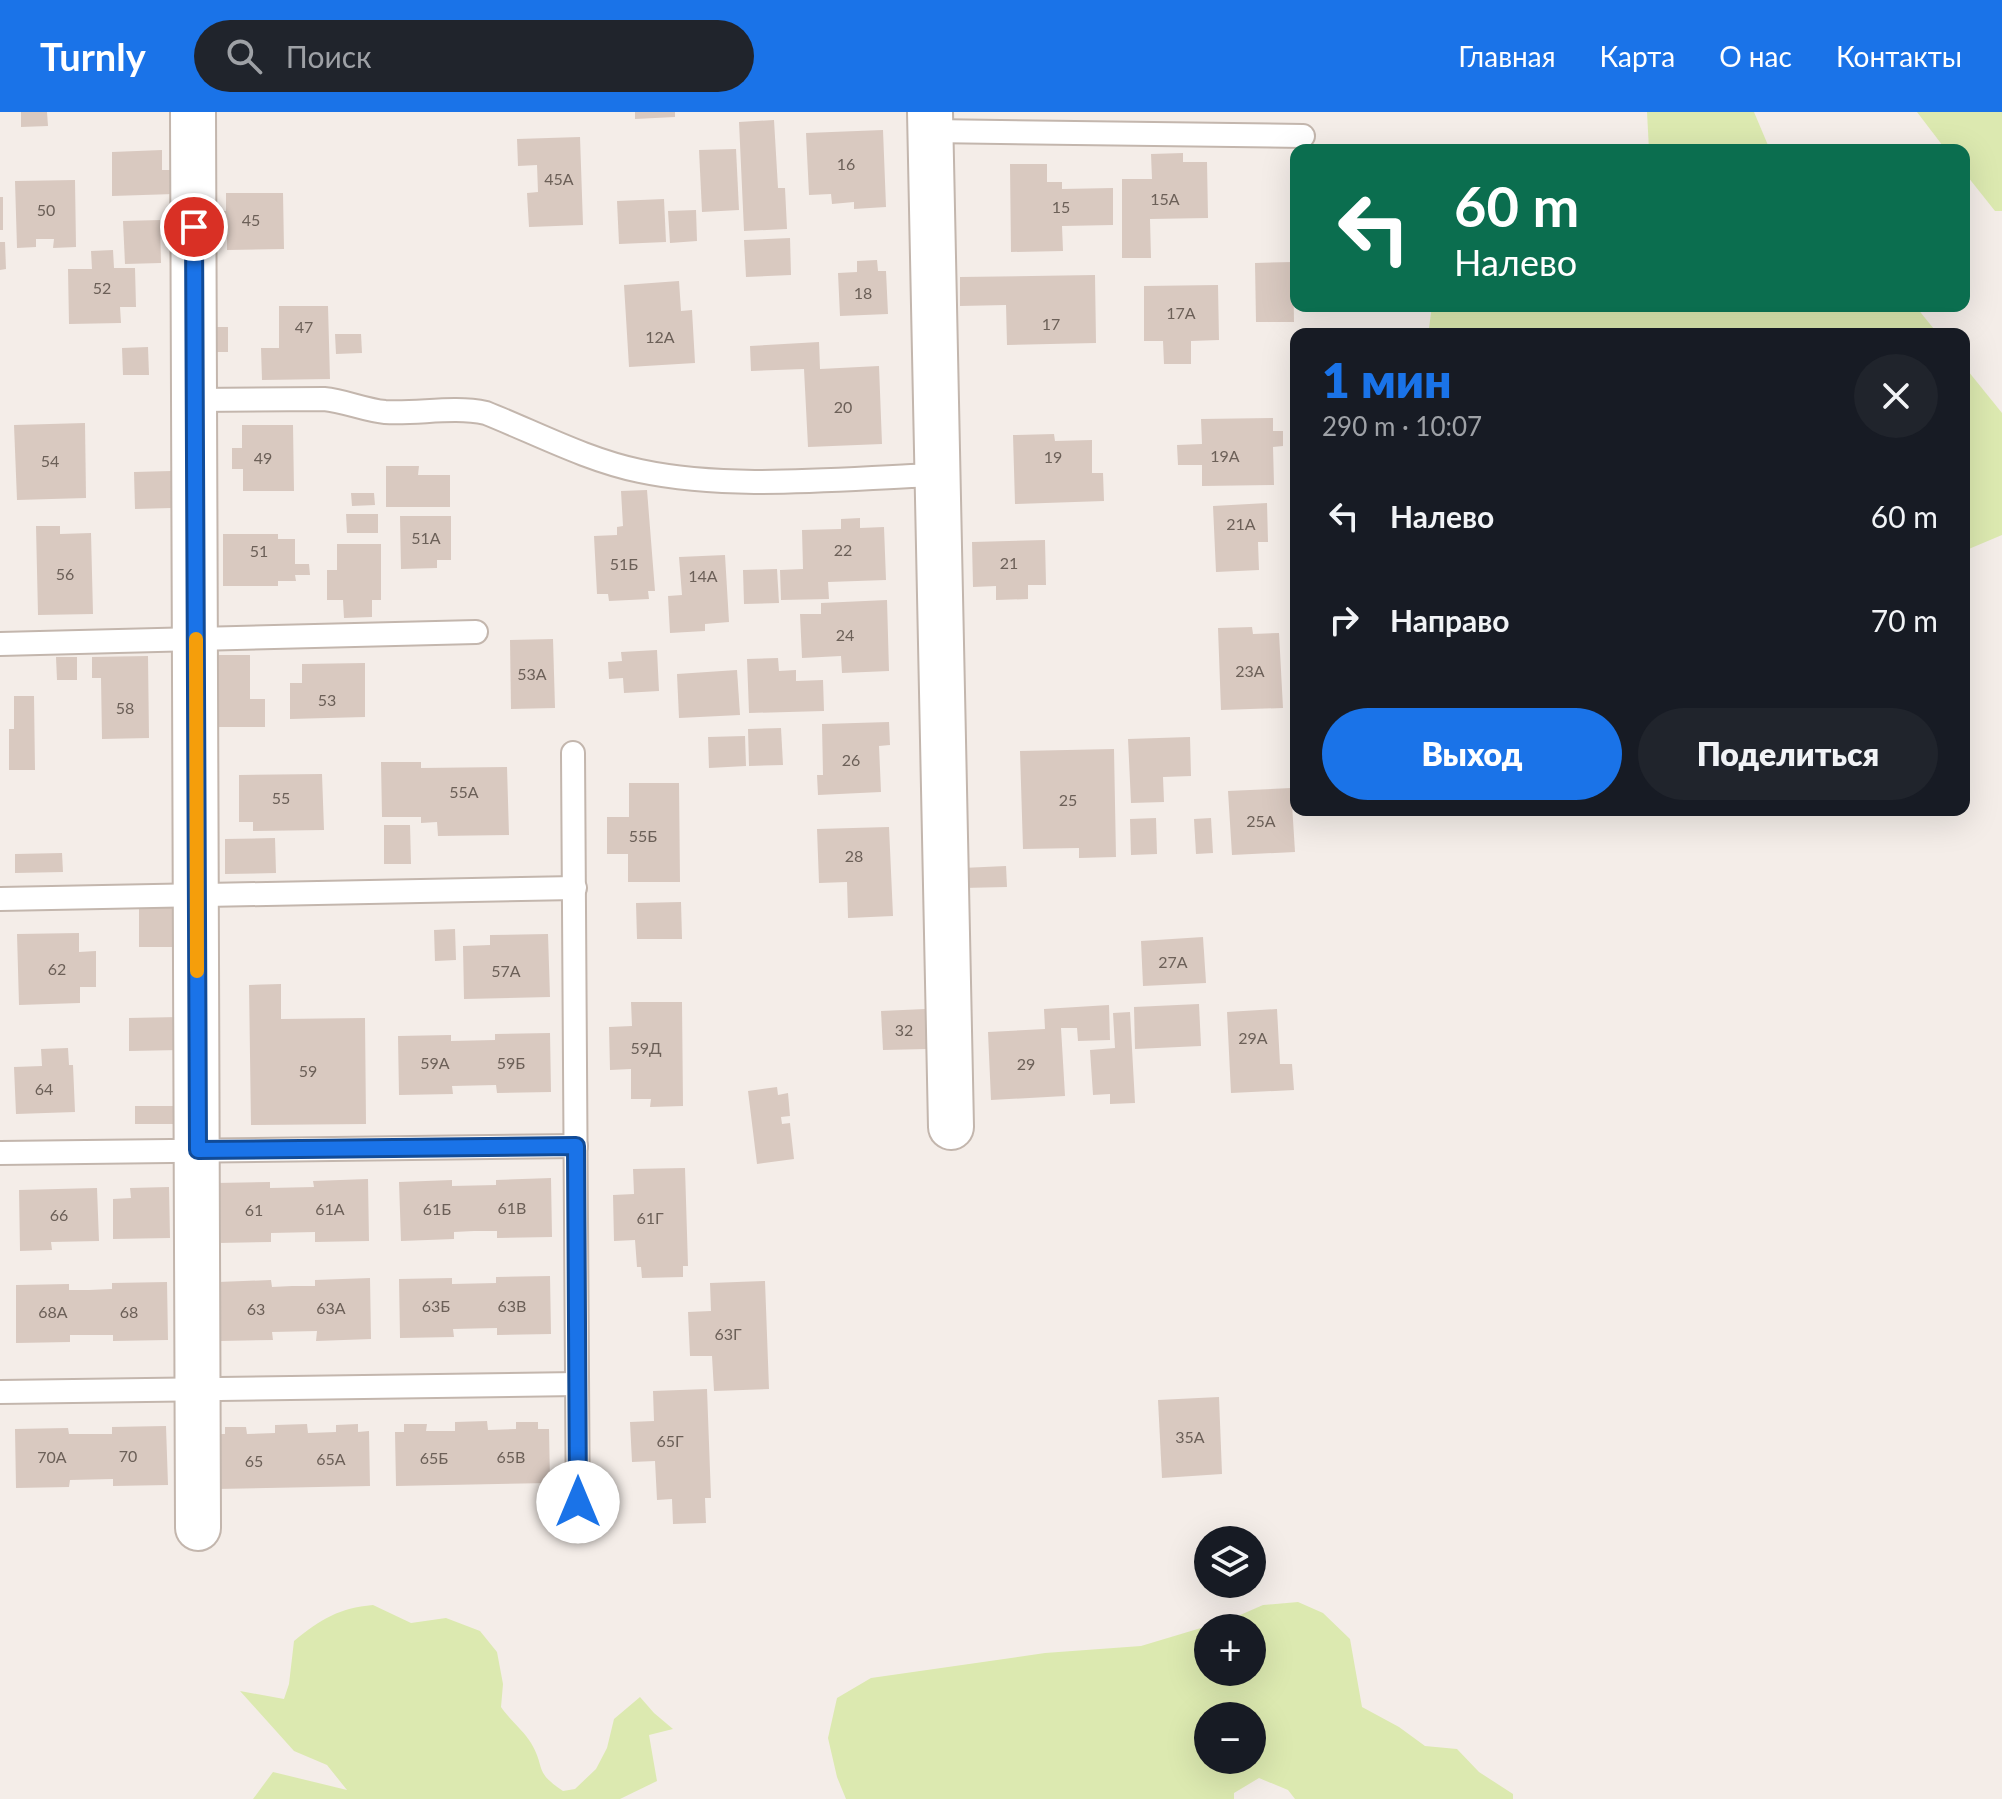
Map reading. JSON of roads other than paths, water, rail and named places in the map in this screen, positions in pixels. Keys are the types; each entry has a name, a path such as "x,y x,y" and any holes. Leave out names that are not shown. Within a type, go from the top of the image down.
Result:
{"street":[{"path":"193,112 198,1528"},
{"path":"930,121 951,1127"}],"lane":[{"path":"930,121 1303,136"},
{"path":"195,400 324,399 389,412 468,409 486,413 604,461 637,471 700,480 735,482 938,475"},
{"path":"0,644 476,632"},
{"path":"573,753 578,1531"},
{"path":"0,899 575,888"},
{"path":"0,1153 576,1146"},
{"path":"0,1392 577,1384"}]}
